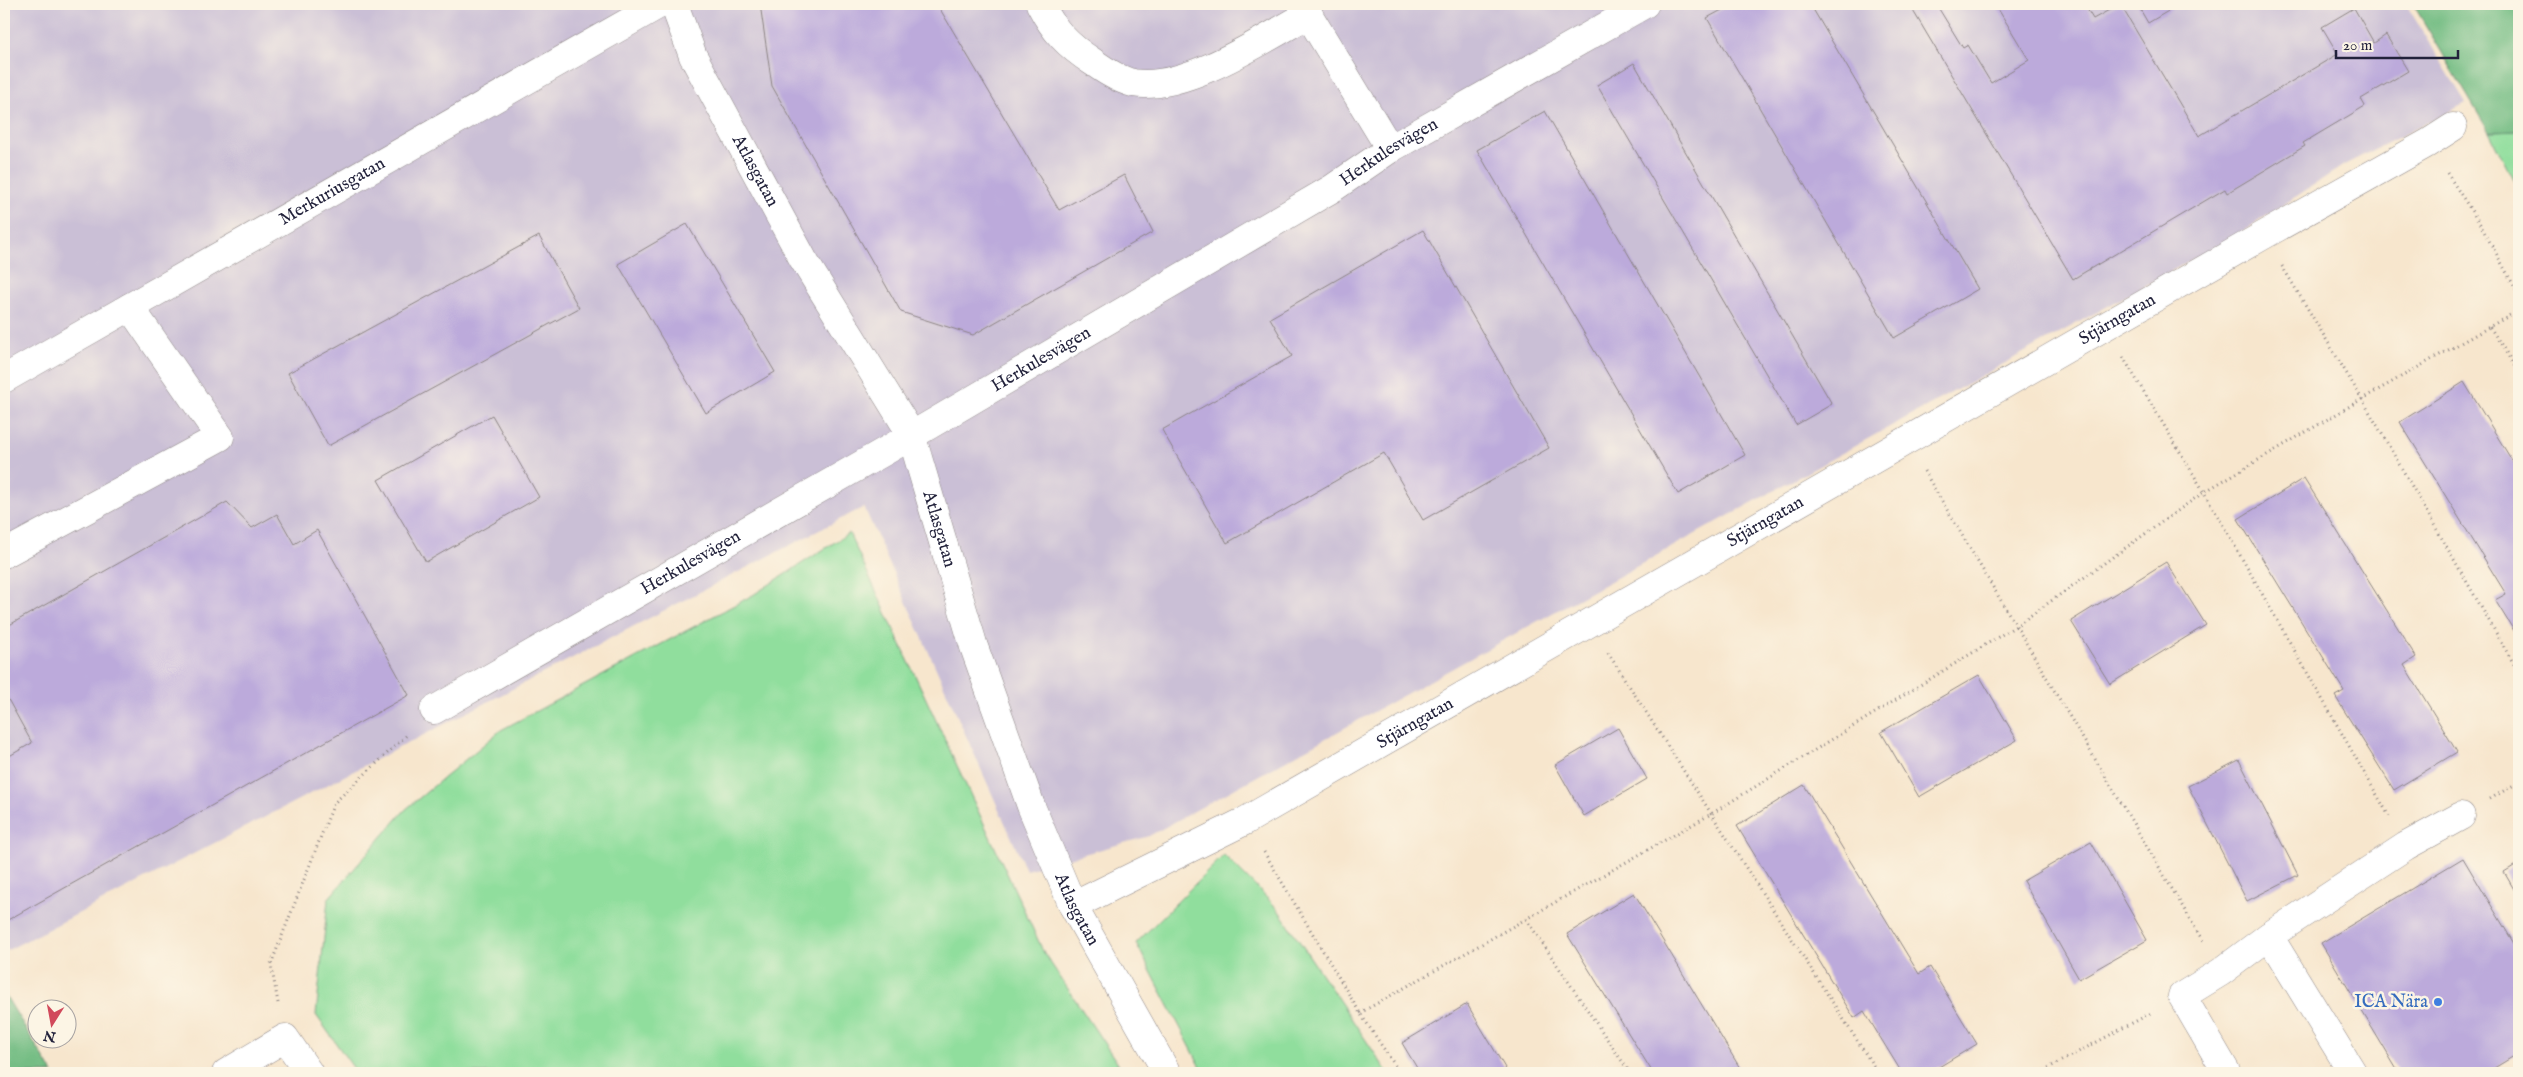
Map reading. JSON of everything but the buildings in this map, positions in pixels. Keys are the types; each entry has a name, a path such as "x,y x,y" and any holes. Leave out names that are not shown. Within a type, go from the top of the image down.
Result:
{"street":[{"name":"Merkuriusgatan","path":"4,379 660,4"},
{"name":"Atlasgatan","path":"674,4 693,56 799,250 911,434 974,647 1031,806 1073,906 1167,1073"},
{"path":"1040,4 1053,29 1075,50 1102,68 1133,83 1167,83 1216,65 1305,9 1390,149"},
{"name":"Herkulesvägen","path":"434,710 1333,188 1390,149 1645,4"},
{"name":"Stjärngatan","path":"1073,906 1245,821 2453,127"},
{"path":"4,554 220,437 130,307"},
{"path":"2227,1073 2182,996 2221,972 2269,936 2406,846 2461,816"},
{"path":"2269,936 2352,1073"},
{"path":"226,1073 285,1038 309,1073"}],"path":[{"path":"2428,143 2480,224 2519,295"},
{"path":"2264,235 2362,399 2519,673"},
{"path":"1360,1013 1711,814 2016,626 2204,492 2519,310"},
{"path":"2490,326 2519,373"},
{"path":"2106,328 2204,492 2406,846"},
{"path":"1906,441 2221,972"},
{"path":"1589,623 1878,1073"},
{"path":"285,1038 271,964 334,803 434,710"},
{"path":"1245,821 1360,1013 1400,1073"},
{"path":"1526,919 1630,1073"},
{"path":"2039,1073 2182,996"}],"shaded area":[{"path":"4,4 2406,4 2466,103 2344,165 2242,232 1149,836 1026,870 864,507 4,952"}],"green space":[{"path":"2413,4 2519,4 2519,131 2489,132"},
{"path":"2519,131 2519,191 2489,132"},
{"path":"849,533 1044,953 1124,1073 357,1073 316,1015 328,899 405,810 501,730 753,595"},
{"path":"1224,855 1277,908 1388,1073 1204,1073 1136,943"},
{"path":"4,993 28,1032 28,1050 39,1050 53,1073 4,1073"}],"place":[{"name":"ICA Nära","path":"2438,1002"}]}
